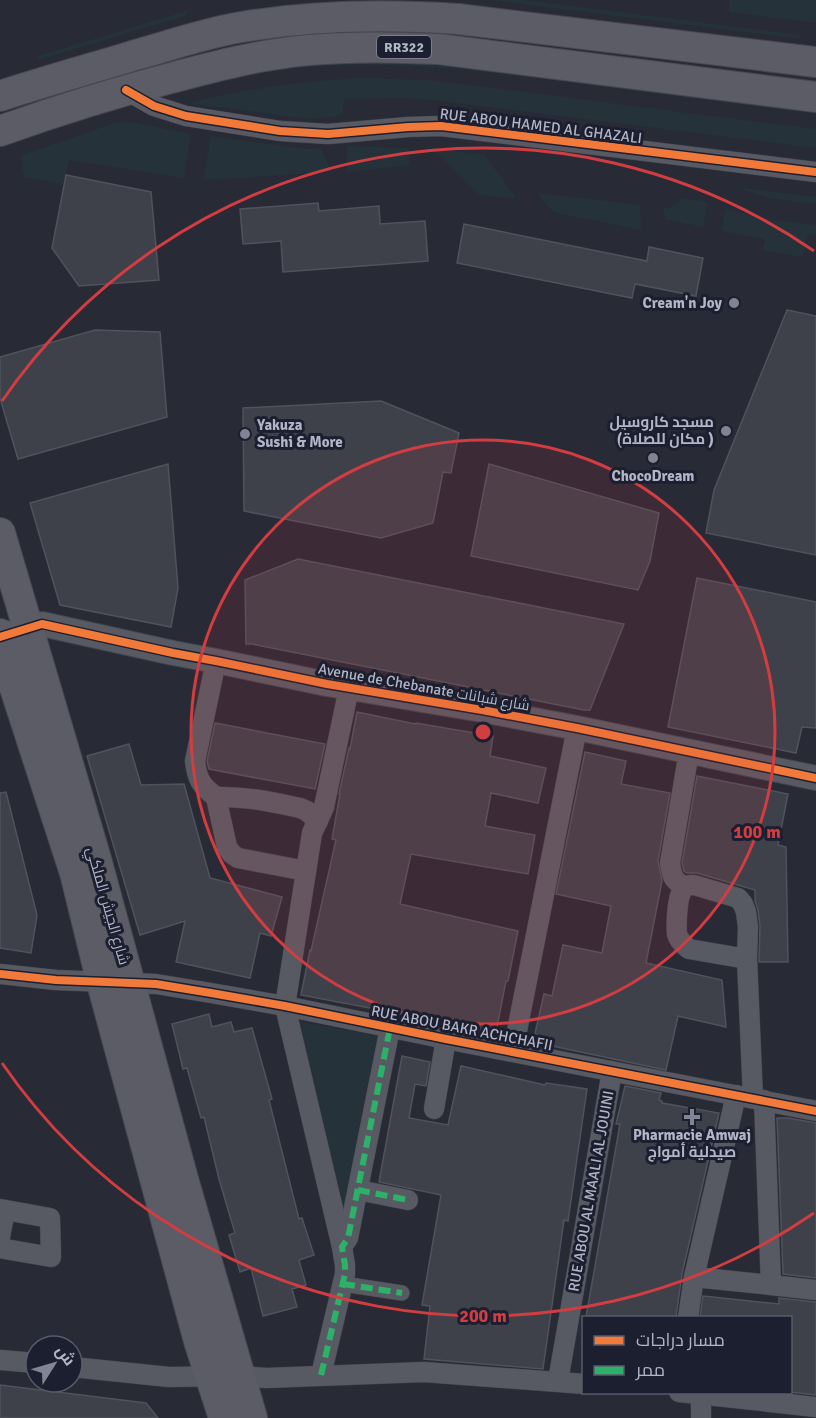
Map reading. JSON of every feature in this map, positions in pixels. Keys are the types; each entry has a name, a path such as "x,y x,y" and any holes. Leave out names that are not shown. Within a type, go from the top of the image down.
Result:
{"main road":[{"name":"RR322","path":"0,96 207,34 315,18 362,16 458,19 816,62"},
{"name":"RR322","path":"0,131 126,90 222,64 308,50 351,47 438,49 816,97"},
{"name":"شارع الجيش الملكي","path":"0,533 7,634 14,685 75,873 116,983 183,1179 252,1418"},
{"name":"شارع الجيش الملكي","path":"116,983 199,1341 224,1418"}],"street":[{"name":"RUE ABOU HAMED AL GHAZALI","path":"126,90 154,106 186,116 280,131 328,134 441,126 816,172"},
{"name":"Avenue de Chebanate شارع شبانات","path":"7,634 42,624 173,653 349,688 577,728 816,778"},
{"path":"216,661 195,761 196,773 200,781 216,797 227,847 238,858 306,871"},
{"path":"321,1375 343,1284 345,1265 285,1006 312,833 324,807 349,688"},
{"path":"513,1052 577,728"},
{"path":"685,887 675,881 670,863 689,752"},
{"path":"216,797 252,798 300,808 318,821"},
{"path":"747,959 689,949 683,945 677,934 679,905 685,887 694,885 738,898 746,912 751,1098 771,1286"},
{"name":"RUE ABOU BAKR ACHCHAFII","path":"0,974 56,980 156,984 285,1006 816,1111"},
{"path":"342,1247 348,1238 390,1028"},
{"path":"434,1109 446,1039"},
{"name":"RUE ABOU AL MAALI AL JOUINI","path":"558,1381 612,1071"},
{"path":"688,1316 694,1277 751,1098"},
{"path":"358,1190 408,1200"},
{"path":"0,1237 2,1210 50,1218 51,1257 0,1248"},
{"path":"694,1277 816,1290"},
{"path":"343,1284 402,1293"},
{"path":"0,1360 24,1363"},
{"path":"84,1368 169,1377 266,1378 424,1372 582,1384"},
{"path":"694,1394 816,1407"},
{"path":"701,1395 701,1418"}],"shaded area":[{"path":"490,0 523,0 800,35 803,39"},
{"path":"729,0 816,0 816,23 729,12"},
{"path":"189,10 185,16 39,60 38,56"},
{"path":"387,61 460,65 816,110 816,114 478,71 376,65 275,70 224,79 172,93 171,90 202,81 313,62"},
{"path":"359,78 428,80 816,129 816,148 433,100 344,99 343,115 308,119 187,103 272,86"},
{"path":"122,122 191,134 184,178 69,160 63,184 24,177 20,156"},
{"path":"211,136 306,149 321,148 332,172 203,180"},
{"path":"347,146 409,148 409,165 347,172"},
{"path":"434,149 484,154 517,199 480,195"},
{"path":"734,187 816,197 816,204 769,198"},
{"path":"537,193 640,205 641,230 553,212"},
{"path":"683,198 707,202 703,227 665,219 663,207 668,209"},
{"path":"725,208 772,220 816,225 816,235 808,234 803,257 762,250 765,239 722,231"},
{"path":"295,1021 384,1037 347,1229"}],"building":[{"path":"66,175 151,192 159,280 79,286 52,248"},
{"path":"318,203 319,211 379,206 380,224 425,221 428,261 283,272 281,241 243,244 240,209"},
{"path":"464,224 647,261 649,247 703,258 696,296 635,284 632,298 457,263"},
{"path":"787,310 816,316 816,555 706,533 714,490"},
{"path":"95,330 160,332 167,417 18,459 0,398 0,357"},
{"path":"381,401 459,433 451,473 443,472 433,523 381,538 244,511 243,408"},
{"path":"168,464 178,588 171,627 60,605 30,503"},
{"path":"489,464 659,513 650,561 638,590 471,556"},
{"path":"298,559 624,624 590,710 246,644 245,580"},
{"path":"697,578 816,602 816,728 802,727 796,753 668,727"},
{"path":"357,712 493,736 490,756 546,768 538,803 491,793 485,826 535,835 528,874 411,854 400,904 518,931 496,1032 301,995 336,840 332,839 339,794"},
{"path":"215,723 325,744 315,789 209,769 207,761"},
{"path":"129,744 141,785 184,784 210,878 282,897 271,936 260,933 250,978 176,962 185,921 140,935 87,756"},
{"path":"585,752 626,761 621,784 670,793 658,861 662,881 646,963 722,980 726,1027 678,1016 666,1070 533,1042 544,994 552,996 563,945 602,953 611,906 556,894"},
{"path":"697,776 788,794 778,845 786,847 788,962 759,962 760,926 755,890 684,871 682,863"},
{"path":"6,792 37,915 31,953 0,948 0,793"},
{"path":"209,1014 212,1027 231,1022 234,1032 252,1028 272,1099 269,1100 299,1219 302,1218 314,1255 299,1260 306,1285 292,1289 297,1307 263,1316 251,1268 240,1272 229,1235 235,1233 204,1117 201,1118 187,1068 183,1069 172,1024"},
{"path":"402,1056 430,1062 426,1086 415,1084 409,1118 448,1125 461,1066 545,1085 546,1083 587,1089 568,1221 564,1220 543,1369 424,1359 430,1306 422,1305 441,1195 379,1182"},
{"path":"625,1086 661,1093 659,1100 662,1103 719,1113 682,1274 676,1316 586,1316 620,1124 616,1124"},
{"path":"777,1118 816,1123 816,1278 783,1274"},
{"path":"703,1296 779,1304 779,1298 816,1302 816,1395 792,1392 792,1316 700,1316"},
{"path":"0,1385 24,1388 24,1394 73,1394 146,1403 158,1418 0,1418"}],"marked path":[{"path":"321,1375 345,1274 342,1247 348,1238 390,1028"},
{"path":"358,1190 408,1200"},
{"path":"343,1284 402,1293"}],"cycle path":[{"path":"126,90 154,106 186,116 280,131 328,134 441,126 816,172"},
{"path":"0,637 42,624 327,684 577,728 816,778"},
{"path":"0,974 56,980 156,984 211,993 816,1111"}],"place":[{"name":"Cream'n Joy","path":"734,303"},
{"name":"مسجد كاروسيل (مكان للصلاة )","path":"726,431"},
{"name":"Yakuza Sushi & More","path":"245,434"},
{"name":"ChocoDream","path":"653,458"},
{"name":"Pharmacie Amwaj صيدلية أمواج","path":"692,1117"}]}
